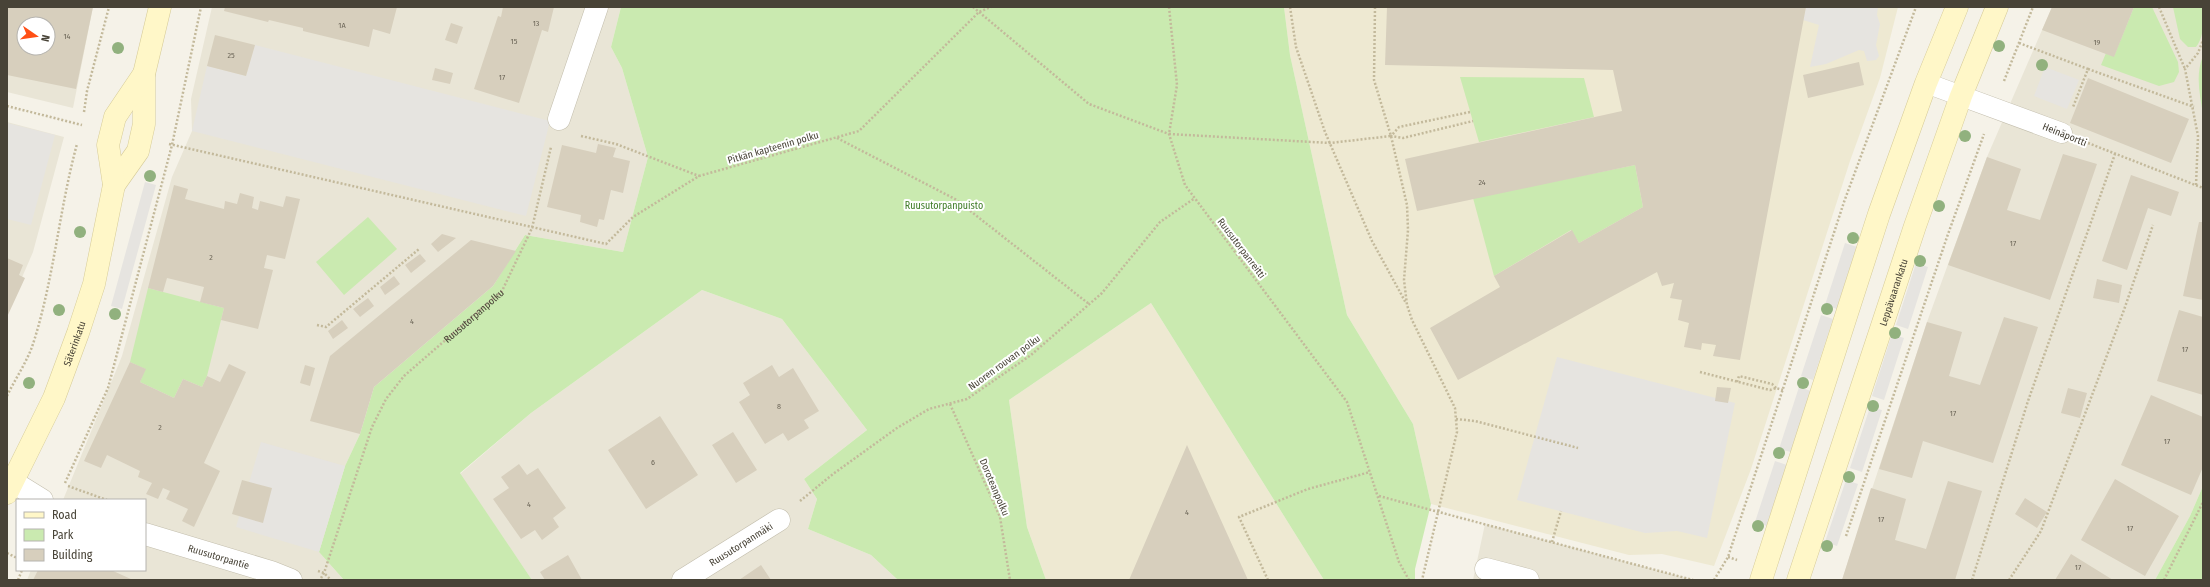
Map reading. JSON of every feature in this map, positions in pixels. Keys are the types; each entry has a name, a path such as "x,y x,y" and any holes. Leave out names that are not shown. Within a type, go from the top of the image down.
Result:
{"main road":[{"name":"Säterinkatu","path":"114,185 138,151 144,124 144,74 160,7"},
{"path":"1761,580 1879,214 1926,84 1957,7"},
{"name":"Leppävaarankatu","path":"1798,580 1961,96 1997,7"},
{"name":"Säterinkatu","path":"10,488 54,398 94,284 114,185 108,145 111,132 115,117 144,74"}],"street":[{"path":"557,125 597,7"},
{"path":"10,488 39,499"},
{"name":"Ruusutorpanmäki","path":"683,580 778,520"},
{"name":"Ruusutorpantie","path":"146,534 271,572 291,580"},
{"path":"1486,569 1528,580"}],"lane":[{"name":"Heinäportti","path":"1926,84 1994,107 2062,133"}],"path":[{"path":"80,132 87,92 108,7"},
{"path":"62,489 108,388 172,145 201,7"},
{"path":"974,7 1089,104 1169,134 1330,143 1391,136 1403,138 1473,121"},
{"name":"Pitkän kapteenin polku","path":"532,228 606,244 633,217 699,176 859,131 979,12 992,7"},
{"path":"1169,7 1177,84 1169,134"},
{"path":"1290,7 1296,47 1330,143 1372,241 1407,305 1412,320 1456,408 1456,432 1422,580"},
{"path":"1375,7 1374,80 1391,136 1407,205 1408,230 1404,280 1407,305"},
{"path":"1714,580 1728,557 1844,202 1916,7"},
{"path":"1844,543 1947,237 1994,107 2033,7"},
{"path":"2159,7 2185,68 2194,108 2198,136 2196,185"},
{"path":"2185,68 2198,53 2203,40"},
{"path":"2019,42 2194,108"},
{"path":"2062,133 2088,69"},
{"path":"7,106 111,132"},
{"path":"1391,136 1399,127 1470,112"},
{"path":"557,125 616,144 699,176"},
{"name":"Ruusutorpanpolku","path":"319,580 324,573 372,427 386,399 404,376 502,291 532,228 557,125"},
{"name":"Heinäportti","path":"2062,133 2203,188"},
{"name":"Ruusutorpanreitti","path":"1169,134 1185,185 1347,402 1399,562 1409,580"},
{"path":"837,137 955,199 1089,304"},
{"path":"7,396 34,339 44,304 69,174 78,139"},
{"path":"140,139 172,145 532,228"},
{"path":"1972,580 2028,401 2115,154"},
{"name":"Nuoren rouvan polku","path":"778,520 833,474 898,428 929,409 967,399 1030,355 1102,293 1160,222 1195,198"},
{"path":"2009,580 2041,531 2124,310 2153,225"},
{"path":"316,325 326,327 419,249"},
{"path":"1700,372 1770,390 1776,388"},
{"path":"1738,382 1739,376 1772,384 1776,388 1783,390"},
{"name":"Doroteanpolku","path":"950,404 1000,517 1010,580"},
{"path":"1456,419 1475,421 1578,448"},
{"path":"1268,580 1239,517 1308,489 1370,472"},
{"path":"64,484 104,499"},
{"path":"1378,496 1693,580"},
{"path":"2164,580 2202,508 2203,502"},
{"path":"1552,542 1561,512"},
{"path":"7,553 16,558"}],"shaded area":[{"path":"7,7 93,7 73,108 7,92"},
{"path":"212,7 621,7 611,47 622,68 648,157 623,252 525,235 493,286 374,387 360,434 345,466 319,552 344,580 27,580 31,571 146,571 146,499 63,499 122,356 172,177 192,131 191,99"},
{"path":"1284,7 1898,7 1880,78 1850,161 1751,469 1714,566 1662,554 1629,555 1431,504 1413,424 1347,315 1290,55"},
{"path":"1806,7 1878,7 1877,15 1880,24 1876,45 1879,56 1876,60 1867,61 1864,51 1859,50 1826,64 1810,67 1819,25 1803,20"},
{"path":"2052,7 2203,7 2203,486 2190,516 2155,580 1842,580 1927,322 1987,157"},
{"path":"255,45 550,121 526,216 192,131 207,66 246,76"},
{"path":"2045,67 2079,80 2067,109 2034,96"},
{"path":"7,122 64,137 33,252 7,312"},
{"path":"7,123 55,135 31,225 7,219"},
{"path":"145,182 156,185 122,309 111,306"},
{"path":"1845,243 1857,247 1837,309 1825,305"},
{"path":"1916,263 1928,267 1908,329 1896,325"},
{"path":"702,290 782,319 867,430 804,479 817,499 808,529 871,555 898,580 532,580 460,474 531,413"},
{"path":"1151,303 1324,580 1046,580 1027,527 1009,400"},
{"path":"1821,315 1833,319 1813,380 1801,376"},
{"path":"1892,334 1904,338 1884,400 1872,396"},
{"path":"1557,357 1735,403 1707,538 1677,531 1645,533 1517,500"},
{"path":"1799,387 1811,391 1791,452 1779,449"},
{"path":"1870,407 1882,410 1862,472 1850,468"},
{"path":"261,442 345,466 319,552 236,527"},
{"path":"1775,461 1787,465 1767,526 1755,522"},
{"path":"1846,480 1858,484 1837,546 1825,542"},
{"path":"1485,524 1693,580 1473,580"}],"green space":[{"name":"Ruusutorpanpuisto","path":"621,7 1284,7 1290,55 1347,315 1413,424 1431,504 1415,569 1415,580 1324,580 1151,303 1009,400 1027,527 1046,580 898,580 871,555 808,529 817,499 804,479 867,430 782,319 702,290 531,413 460,473 532,580 344,580 319,552 345,466 360,434 374,387 493,286 525,235 623,252 648,157 622,68 611,47"},
{"path":"2134,7 2152,7 2178,62 2179,72 2174,82 2159,86 2101,65 2106,53 2114,56"},
{"path":"2173,7 2203,7 2202,33 2196,47 2188,47 2180,39"},
{"path":"2203,56 2203,114 2199,70"},
{"path":"1460,77 1584,78 1594,117 1479,142"},
{"path":"1635,165 1643,207 1579,243 1571,230 1494,276 1473,198"},
{"path":"368,217 397,249 344,295 316,262"},
{"path":"148,288 224,308 207,376 202,387 183,379 174,398 140,382 145,369 130,362"},
{"path":"2203,486 2203,580 2155,580 2190,516"}],"building":[{"path":"7,7 93,7 76,89 7,75"},
{"path":"225,7 397,7 390,34 373,29 369,47 303,31 303,28 269,20 268,22 224,11"},
{"path":"503,7 554,7 548,32 542,30 519,103 474,89 498,16 501,17"},
{"path":"1387,7 1806,7 1740,360 1713,356 1716,345 1702,343 1701,350 1684,347 1689,323 1678,320 1682,300 1670,298 1674,283 1662,286 1657,272 1458,380 1430,328 1500,287 1494,276 1572,230 1579,243 1643,207 1635,165 1417,211 1405,159 1622,111 1613,70 1385,65"},
{"path":"2052,7 2134,7 2114,57 2042,30"},
{"path":"451,23 463,27 457,44 445,40"},
{"path":"215,35 255,45 246,76 207,66"},
{"path":"1859,62 1864,85 1808,98 1803,75"},
{"path":"435,68 453,73 450,84 432,80"},
{"path":"2088,78 2189,119 2171,163 2070,123"},
{"path":"598,144 616,148 613,157 630,161 623,193 611,190 604,220 599,219 597,227 580,222 581,215 547,207 562,145 596,153"},
{"path":"2063,154 2097,164 2050,300 1948,265 1987,157 2021,169 2007,210 2040,220"},
{"path":"2131,175 2179,192 2171,216 2148,208 2127,270 2102,261"},
{"path":"174,185 188,189 185,199 224,209 225,201 237,204 240,193 254,197 252,208 258,210 260,201 283,207 286,196 300,199 285,259 267,255 264,268 273,270 258,329 221,320 224,308 200,302 204,287 167,278 163,292 148,288"},
{"path":"2199,222 2203,222 2203,300 2183,296"},
{"path":"442,234 456,238 438,252 431,244"},
{"path":"471,240 516,251 493,286 374,387 360,434 310,421 330,356"},
{"path":"420,254 426,261 411,273 405,265"},
{"path":"7,258 23,265 19,275 25,278 7,317"},
{"path":"394,276 400,284 385,295 380,287"},
{"path":"2097,279 2122,285 2119,303 2093,298"},
{"path":"368,298 374,306 360,317 353,309"},
{"path":"2179,310 2203,317 2203,395 2157,381"},
{"path":"2004,317 2038,327 1993,463 1923,441 1912,478 1879,469 1927,322 1962,332 1949,376 1980,385"},
{"path":"342,320 348,328 333,339 328,331"},
{"path":"130,362 146,369 140,382 174,398 183,379 202,387 207,376 220,382 229,364 246,372 204,463 220,471 194,527 182,521 188,509 166,499 170,491 163,488 158,499 146,494 152,483 138,477 140,471 107,455 101,468 84,461"},
{"path":"305,365 315,368 310,386 300,383"},
{"path":"772,365 779,377 793,368 819,411 804,420 809,428 788,441 783,433 765,444 739,402 750,395 743,383"},
{"path":"1717,387 1731,388 1728,403 1715,401"},
{"path":"2068,388 2087,393 2080,418 2061,413"},
{"path":"2151,395 2203,417 2203,467 2191,495 2121,465"},
{"path":"660,416 698,475 646,509 608,450"},
{"path":"733,432 757,470 736,483 712,445"},
{"path":"1187,445 1248,580 1129,580"},
{"path":"519,464 527,475 538,468 566,508 553,518 559,527 542,540 535,530 521,539 493,499 509,488 501,477"},
{"path":"2115,479 2179,516 2145,576 2081,540"},
{"path":"242,480 272,488 263,523 232,514"},
{"path":"1948,481 1982,491 1955,580 1842,580 1871,488 1906,499 1895,540 1926,549"},
{"path":"2025,498 2047,512 2037,528 2015,514"},
{"path":"2071,554 2113,580 2055,580"},
{"path":"568,555 582,580 545,580 540,572"},
{"path":"761,565 771,580 739,580"},
{"path":"38,571 113,571 133,580 33,580"}]}
